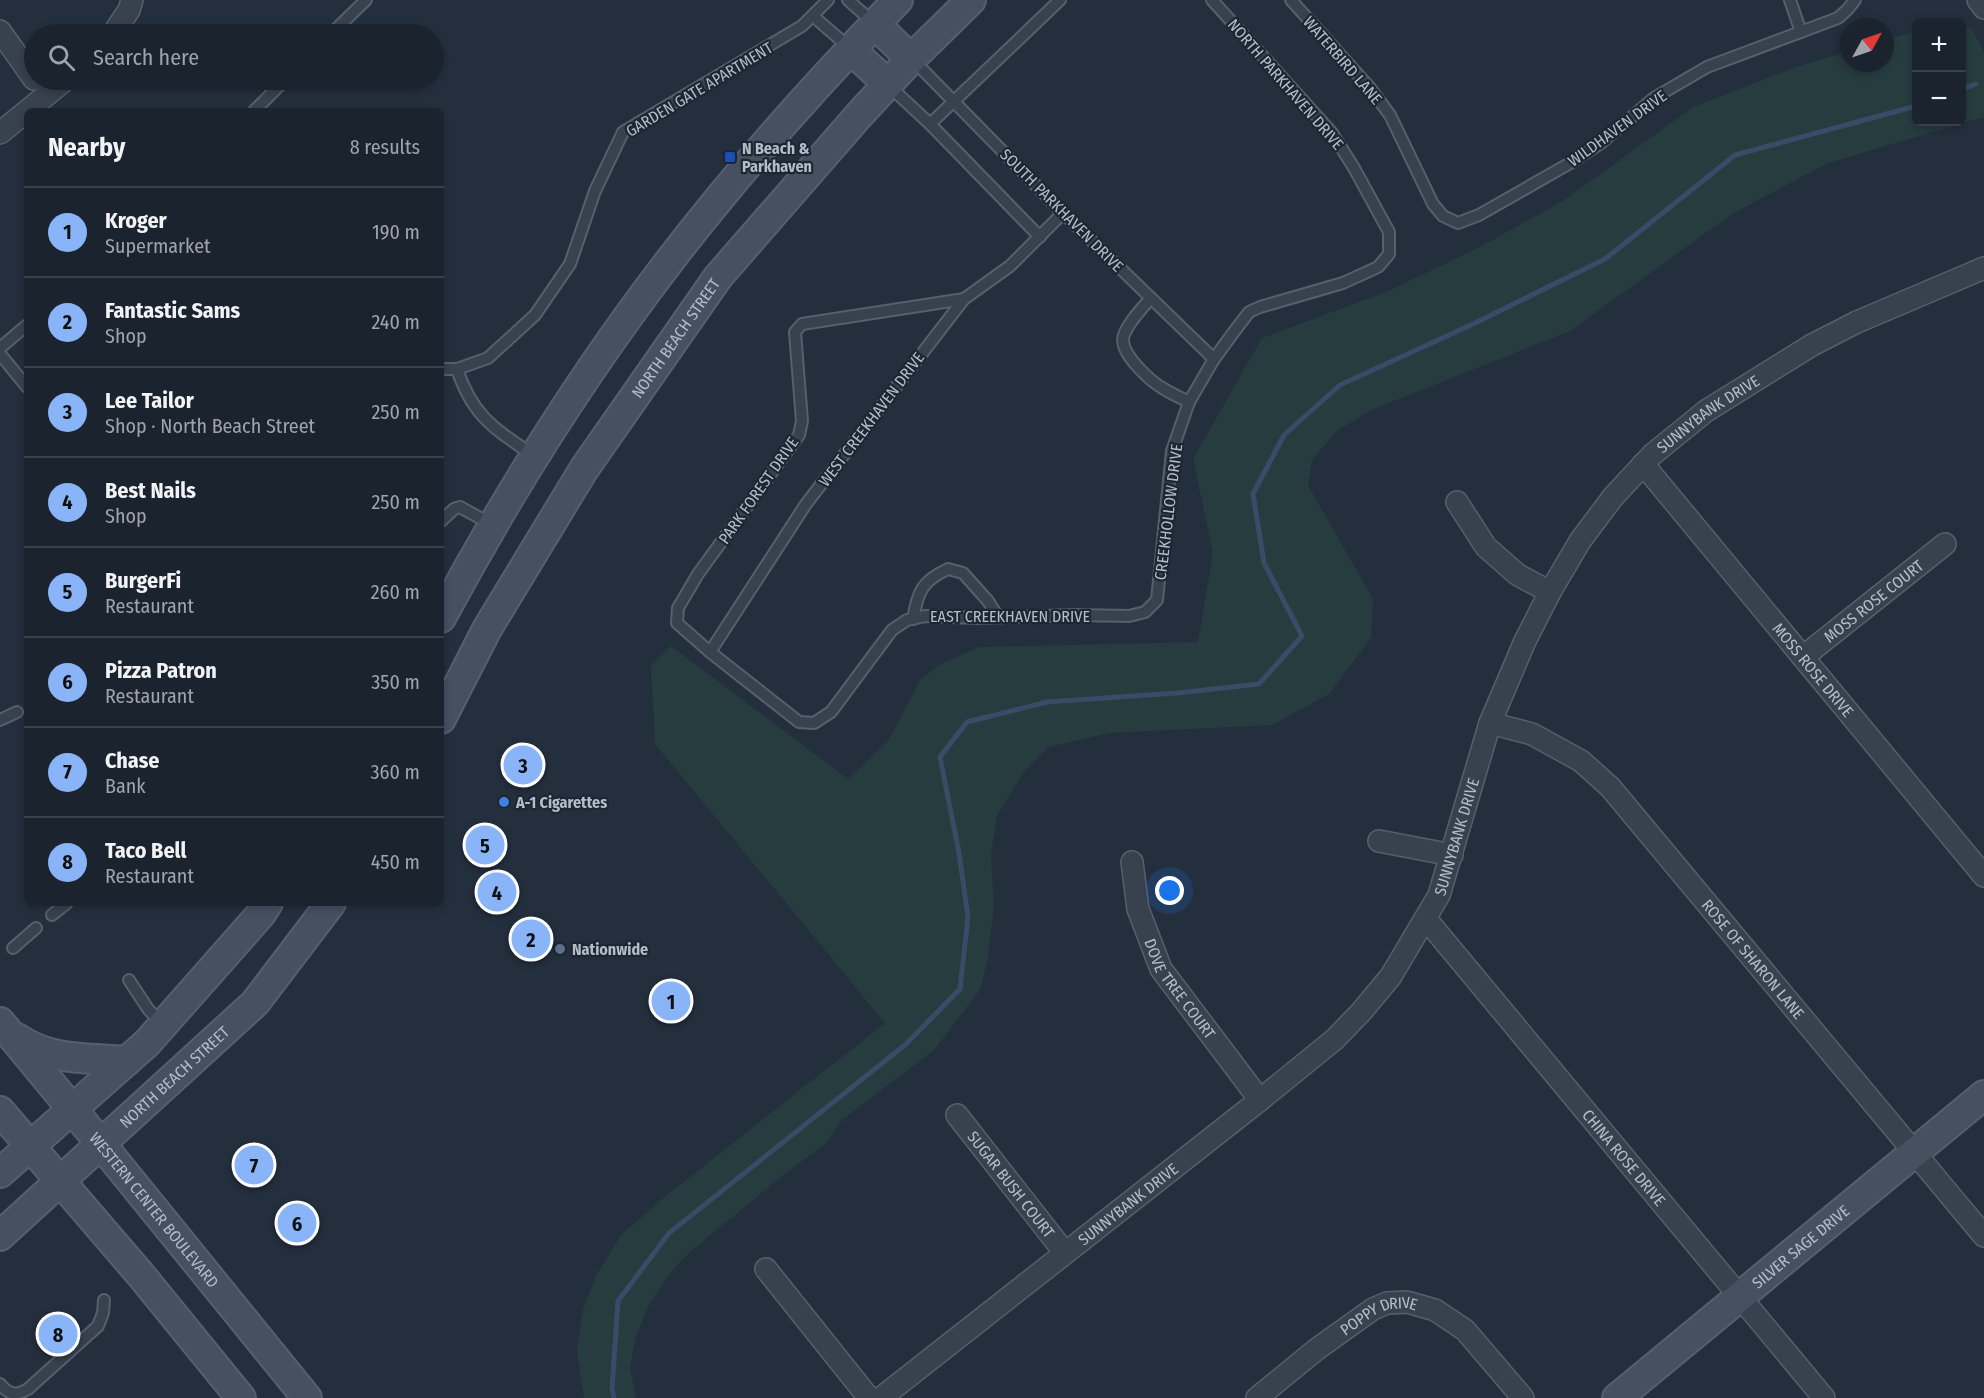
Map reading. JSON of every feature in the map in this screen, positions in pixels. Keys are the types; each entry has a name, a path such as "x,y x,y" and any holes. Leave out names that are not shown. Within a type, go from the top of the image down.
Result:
{"main road":[{"path":"444,613 493,525 579,387 671,259 733,182 832,68 898,0"},
{"name":"NORTH BEACH STREET","path":"444,713 487,629 584,469 718,277 888,84 971,0"},
{"path":"875,24 911,59"},
{"path":"851,50 888,84"},
{"path":"0,1173 73,1110 164,1025 266,906"},
{"name":"NORTH BEACH STREET","path":"0,1236 255,1003 329,906"},
{"path":"4,1027 24,1043 46,1053 61,1057 127,1061"},
{"name":"WESTERN CENTER BOULEVARD","path":"4,1027 307,1398"},
{"name":"SILVER SAGE DRIVE","path":"1617,1398 1984,1095"},
{"path":"0,1111 161,1299 241,1398"}],"street":[{"path":"120,24 129,10 132,0"},
{"path":"1978,0 1984,8"},
{"path":"0,31 24,64"},
{"path":"0,133 34,90"},
{"name":"SUNNYBANK DRIVE","path":"880,1398 1335,1039 1391,976 1439,895 1490,723 1525,641 1580,541 1613,497 1643,464 1706,411 1812,345 1857,322 1984,268"},
{"name":"MOSS ROSE DRIVE","path":"1643,464 1984,876"},
{"path":"1457,502 1486,547 1518,575 1550,592"},
{"name":"MOSS ROSE COURT","path":"1803,657 1945,544"},
{"name":"ROSE OF SHARON LANE","path":"1490,723 1532,734 1581,761 1610,787 1984,1236"},
{"path":"1379,842 1452,855"},
{"name":"DOVE TREE COURT","path":"1132,862 1138,909 1161,969 1260,1100"},
{"name":"CHINA ROSE DRIVE","path":"1426,919 1824,1398"},
{"name":"SUGAR BUSH COURT","path":"957,1115 1065,1253"},
{"path":"766,1269 868,1398"},
{"name":"POPPY DRIVE","path":"1257,1398 1317,1349 1373,1309 1387,1303 1407,1302 1434,1310 1465,1330 1522,1398"}],"lane":[{"path":"341,24 366,0"},
{"name":"GARDEN GATE APARTMENT","path":"444,369 457,369 488,358 535,315 570,264 595,191 623,132 802,26 828,0"},
{"path":"848,0 875,24"},
{"path":"930,124 1060,0"},
{"name":"NORTH PARKHAVEN DRIVE","path":"1212,0 1332,133 1349,159 1389,232 1389,254 1378,267"},
{"name":"WATERBIRD LANE","path":"1291,0 1370,88 1390,115 1429,196 1443,216"},
{"path":"1790,0 1801,32"},
{"name":"WILDHAVEN DRIVE","path":"1443,216 1458,222 1479,216 1572,162 1600,143 1654,98 1707,67 1838,18 1855,0"},
{"path":"813,16 851,50"},
{"name":"SOUTH PARKHAVEN DRIVE","path":"911,59 954,100 1063,213 1214,359"},
{"name":"SOUTH PARKHAVEN DRIVE","path":"888,84 1040,237"},
{"path":"257,108 275,90"},
{"name":"WEST CREEKHAVEN DRIVE","path":"710,652 806,504 964,298 1010,266 1063,213"},
{"name":"CREEKHOLLOW DRIVE","path":"1145,612 1157,600 1172,451 1189,402 1214,359 1249,312 1343,283 1378,267"},
{"path":"1151,297 1127,328 1123,340 1128,354 1139,368 1162,388 1189,402"},
{"name":"PARK FOREST DRIVE","path":"710,652 677,623 678,608 698,574 799,435 802,421 795,332 802,324 964,298"},
{"path":"0,348 24,331"},
{"path":"0,354 24,383"},
{"path":"457,369 465,391 478,412 497,430 536,457"},
{"path":"444,518 454,509 460,507 493,525"},
{"path":"913,619 917,596 922,587 934,575 948,569 963,573 988,601 998,617"},
{"name":"EAST CREEKHAVEN DRIVE","path":"710,652 799,722 814,723 831,712 892,630 913,619 925,616 1129,616 1145,612"},
{"path":"0,720 17,712"},
{"path":"52,915 63,906"},
{"path":"13,948 36,928"},
{"path":"129,980 148,1009 164,1025"},
{"path":"0,1384 12,1394 28,1389 98,1326 103,1313 104,1300"}],"green space":[{"path":"1971,27 1984,52 1984,117 1966,122 1966,72 1966,29"},
{"path":"1912,32 1912,126 1953,126 1828,163 1732,214 1570,331 1371,410 1337,431 1312,460 1308,485 1373,599 1371,638 1329,694 1272,725 1109,733 1049,747 1023,773 997,816 991,854 994,905 988,959 980,990 934,1050 842,1120 825,1144 787,1172 691,1251 675,1267 650,1303 636,1336 630,1368 636,1398 584,1398 577,1352 583,1309 598,1272 622,1234 662,1199 885,1023 655,744 651,666 671,646 848,779 889,740 920,680 941,664 979,647 1198,642 1213,552 1193,459 1262,338 1386,292 1476,249 1563,201 1693,107 1796,67 1840,54 1840,72 1894,72 1894,37"}],"waterway":[{"path":"1966,88 1976,84"},
{"path":"614,1398 612,1389 618,1301 669,1233 905,1045 960,989 968,917 959,853 940,757 967,722 1047,702 1177,693 1259,684 1302,636 1264,563 1253,494 1284,435 1340,385 1473,324 1605,259 1735,155 1912,107"}],"place":[{"name":"N Beach & Parkhaven","path":"730,157"},
{"name":"Lee Tailor","path":"523,765"},
{"name":"A-1 Cigarettes","path":"504,802"},
{"name":"BurgerFi","path":"485,845"},
{"name":"Best Nails","path":"497,892"},
{"name":"Fantastic Sams","path":"531,939"},
{"name":"Nationwide","path":"560,949"},
{"name":"Kroger","path":"671,1001"},
{"name":"Chase","path":"254,1165"},
{"name":"Pizza Patron","path":"297,1223"},
{"name":"Taco Bell","path":"58,1334"}]}
